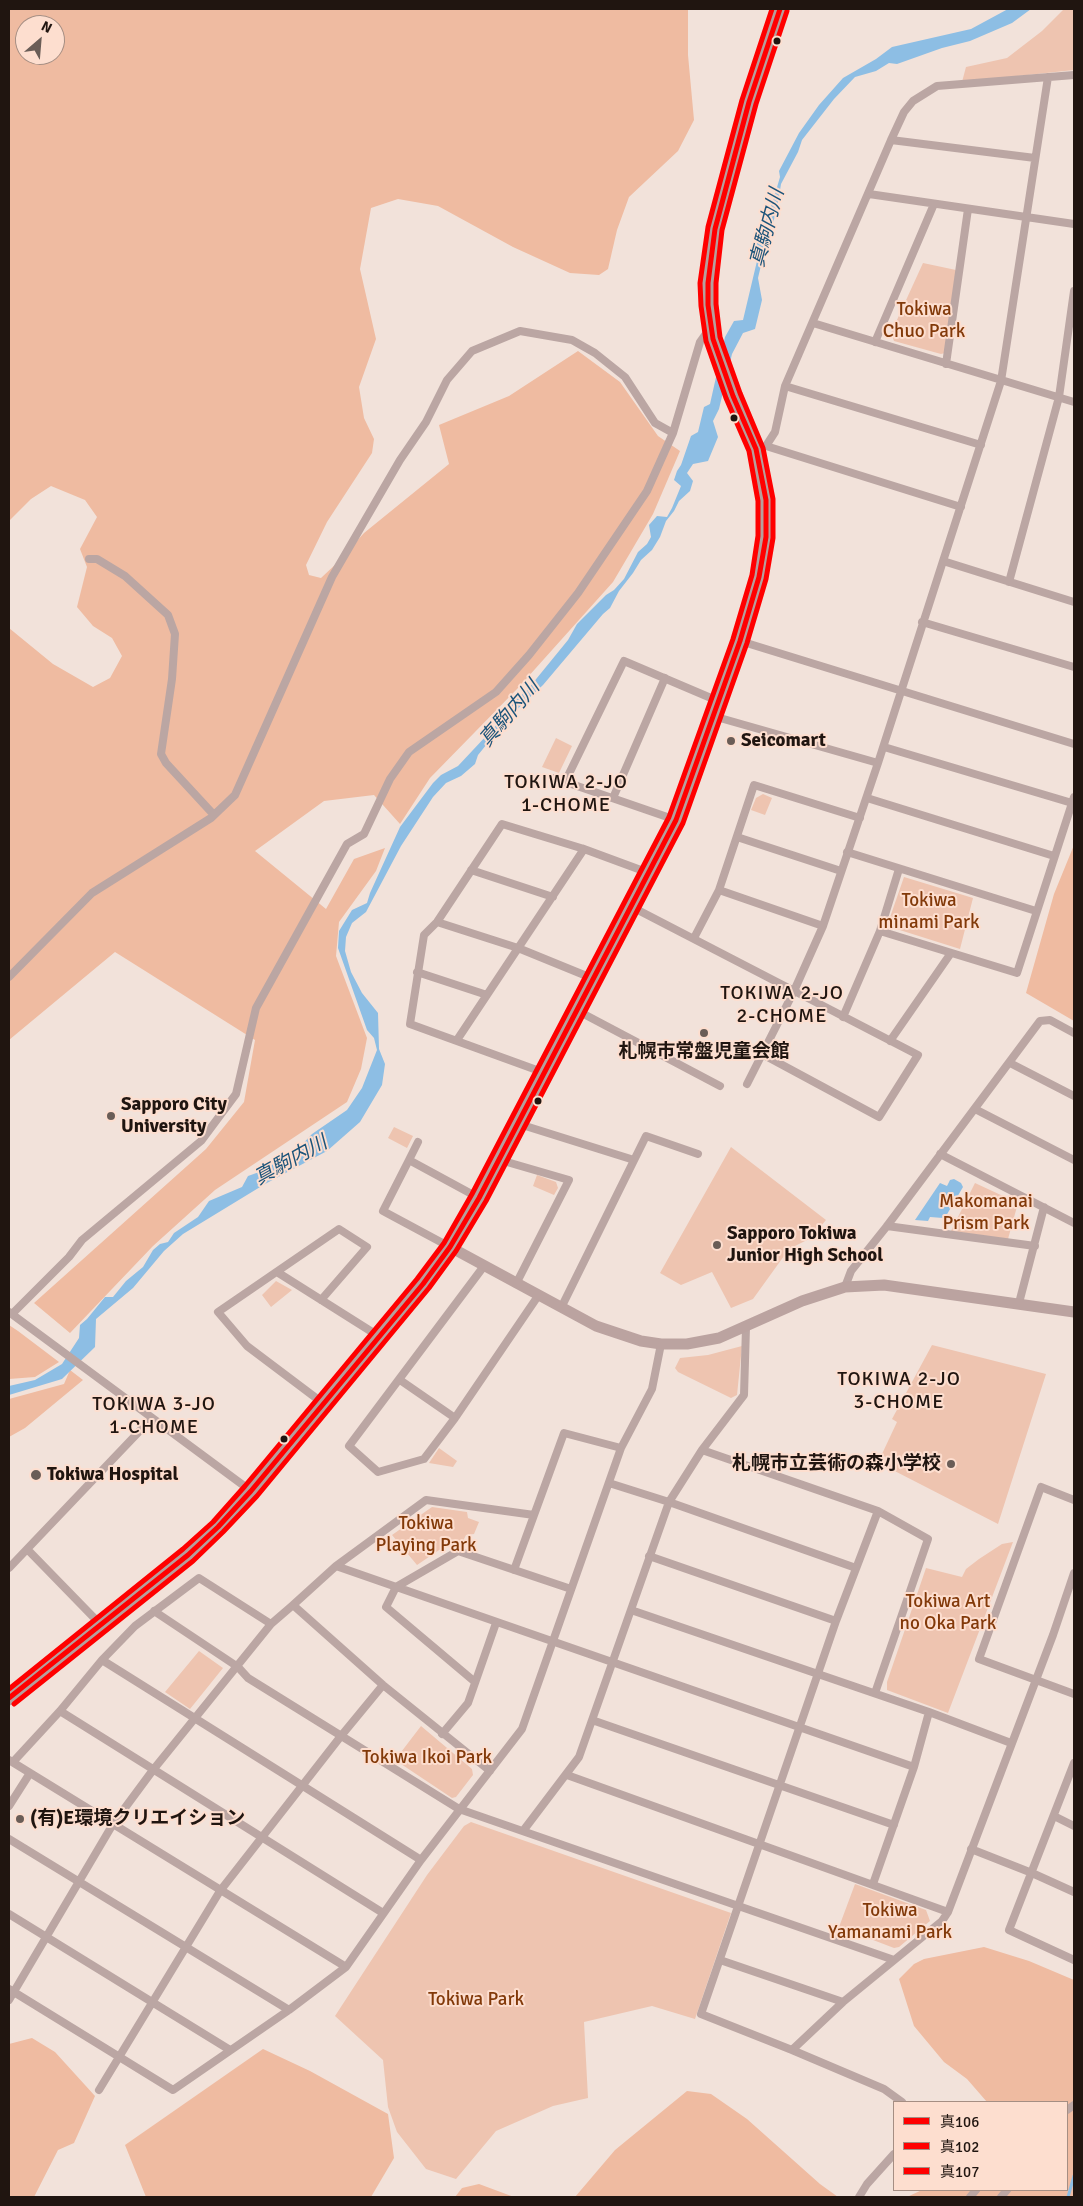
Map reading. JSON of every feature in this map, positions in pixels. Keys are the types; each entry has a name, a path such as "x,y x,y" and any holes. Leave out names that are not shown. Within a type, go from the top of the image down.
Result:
{"highway":[{"path":"10,1695 188,1555 218,1527 251,1491 424,1284 450,1247 500,1160 676,820 740,641 759,577 766,537 766,500 761,447 733,396 711,334 708,283 715,229 749,102 780,9"}],"street":[{"path":"961,507 761,447 774,432 785,386 891,140 904,112 913,101 937,86 1074,75"},
{"path":"747,1084 794,992 823,926 884,747 922,622 1001,381 1048,77"},
{"path":"891,140 1035,158"},
{"path":"869,194 1074,224"},
{"path":"875,342 934,204"},
{"path":"946,364 968,209"},
{"path":"1009,582 1059,397 1074,291"},
{"path":"813,323 1074,402"},
{"path":"9,977 92,893 214,815 234,795 332,578 400,460 426,422 447,380 472,351 520,331 572,340 595,352 625,377 655,423 673,433"},
{"path":"251,1491 10,1313 69,1256 82,1240 201,1141 236,1094 256,1008 347,844 364,834 390,779 409,752 496,692 529,655 578,593 646,491 673,433 700,342 711,334"},
{"path":"785,386 981,445"},
{"path":"89,560 97,559 126,576 168,615 175,634 172,679 161,754 166,763 214,815"},
{"path":"942,561 1074,602"},
{"path":"922,622 1074,667"},
{"path":"740,641 1074,744"},
{"path":"565,782 624,661 718,701"},
{"path":"613,798 665,678"},
{"path":"713,716 878,764"},
{"path":"880,931 1017,973 1073,800 884,747"},
{"path":"554,778 676,820"},
{"path":"694,938 719,890 754,785 860,818"},
{"path":"867,798 1054,856"},
{"path":"545,1073 410,1024 424,935 437,922 502,824 584,849 649,873"},
{"path":"737,837 841,871"},
{"path":"458,1040 584,849"},
{"path":"848,852 1036,911"},
{"path":"843,1018 880,931 900,869"},
{"path":"471,870 552,897"},
{"path":"719,890 823,926"},
{"path":"632,907 918,1056 879,1117 762,1054"},
{"path":"437,922 518,948 594,979"},
{"path":"890,1041 951,953"},
{"path":"417,972 487,995"},
{"path":"578,1011 720,1086"},
{"path":"845,1287 851,1271 887,1226 1040,1021 1050,1020 1074,1033"},
{"path":"1010,1063 1074,1096"},
{"path":"975,1109 1074,1160"},
{"path":"519,1124 634,1160"},
{"path":"561,1308 646,1136 698,1154"},
{"path":"418,1142 383,1211 561,1308 603,1329 641,1341 661,1344 687,1344 718,1338 802,1301 845,1287 884,1285 1074,1312"},
{"path":"940,1154 1074,1223"},
{"path":"409,1160 479,1198"},
{"path":"500,1160 569,1180 516,1284"},
{"path":"1019,1303 1044,1207"},
{"path":"887,1226 1035,1246"},
{"path":"321,1300 368,1247 339,1230 218,1312 246,1346 324,1404"},
{"path":"484,1266 349,1446 378,1472 424,1459 455,1418 538,1296"},
{"path":"277,1272 380,1337"},
{"path":"523,1831 579,1757 668,1502 702,1450 744,1395 746,1327"},
{"path":"11,1990 174,2090 289,2010 346,1967 421,1860 522,1729 621,1448 652,1389 661,1344"},
{"path":"400,1380 455,1418"},
{"path":"9,1568 152,1418"},
{"path":"514,1570 564,1433 621,1448"},
{"path":"702,1450 878,1511 928,1539 875,1694"},
{"path":"609,1483 856,1568"},
{"path":"1074,1500 1041,1487 979,1659 1074,1694"},
{"path":"9,2000 11,1990 46,1936 113,1824 153,1770 271,1624 336,1566 426,1500 534,1515"},
{"path":"878,1511 836,1621 761,1844 701,2014 884,2089 901,2101"},
{"path":"28,1550 101,1625"},
{"path":"475,1682 386,1607 396,1587 458,1551 571,1588"},
{"path":"649,1556 836,1621"},
{"path":"336,1566 914,1767"},
{"path":"792,2050 842,2002 942,1921 948,1912 1036,1680 1074,1573"},
{"path":"271,1624 199,1578 135,1626 102,1660 60,1711 11,1761 346,1967"},
{"path":"293,1605 442,1734 490,1771"},
{"path":"630,1610 929,1712 1011,1743"},
{"path":"154,1611 238,1667 248,1678 459,1810 894,1960"},
{"path":"442,1734 468,1703 496,1623"},
{"path":"102,1660 421,1860"},
{"path":"99,2090 220,1891 383,1684"},
{"path":"60,1711 383,1913"},
{"path":"873,1884 914,1767 929,1712"},
{"path":"592,1720 894,1825"},
{"path":"1074,1763 1009,1930 1074,1960"},
{"path":"9,1806 30,1773"},
{"path":"566,1775 948,1912"},
{"path":"1054,1816 1074,1826"},
{"path":"9,1839 289,2010"},
{"path":"971,1849 1074,1892"},
{"path":"9,1914 230,2050"},
{"path":"720,1960 842,2002"},
{"path":"859,2197 867,2184 893,2155"}],"green space":[{"path":"1064,9 1074,9 1074,70 962,82 966,67 1007,58 1042,31"},
{"name":"Tokiwa Chuo Park","path":"923,263 956,270 945,353 941,354 894,341 891,333"},
{"path":"556,738 572,746 559,773 542,767"},
{"path":"763,794 772,798 765,815 751,810 756,798"},
{"name":"Tokiwa minami Park","path":"904,877 973,898 960,949 887,926"},
{"path":"394,1127 413,1136 407,1148 388,1138"},
{"path":"731,1147 826,1220 811,1238 789,1249 753,1299 731,1308 712,1272 681,1285 660,1273"},
{"path":"537,1175 556,1182 558,1188 554,1195 533,1186"},
{"name":"Makomanai Prism Park","path":"975,1183 1018,1203 1008,1239 951,1231"},
{"path":"276,1281 292,1290 271,1307 262,1295"},
{"path":"932,1345 1046,1374 998,1524 883,1465 886,1458 882,1454 897,1422 892,1419"},
{"path":"742,1346 737,1395 731,1398 678,1372 675,1368 680,1358 708,1355"},
{"path":"439,1448 457,1461 453,1467 429,1463"},
{"name":"Tokiwa Playing Park","path":"432,1507 467,1512 468,1518 479,1522 474,1534 466,1535 461,1545 451,1542 417,1565 392,1535"},
{"name":"Tokiwa Art no Oka Park","path":"1013,1542 948,1713 887,1690 887,1682 926,1568 962,1577 966,1569 979,1559 1002,1544"},
{"path":"199,1651 223,1668 190,1709 165,1692"},
{"name":"Tokiwa Ikoi Park","path":"421,1726 472,1769 473,1775 456,1797 452,1798 395,1760"},
{"name":"Tokiwa Park","path":"471,1822 731,1913 695,2019 652,2006 584,2022 588,2098 553,2106 496,2131 456,2179 426,2169 397,2132 388,2107 383,2060 335,2016 427,1875 464,1826"},
{"name":"Tokiwa Yamanami Park","path":"855,1884 926,1910 930,1921 899,1947 894,1948 839,1927"}],"shaded area":[{"path":"9,9 688,9 688,55 694,120 678,151 629,197 617,230 608,269 599,275 570,273 513,247 438,206 398,199 371,208 360,269 376,339 359,387 364,418 374,439 372,453 327,522 306,565 309,575 321,578 364,533 449,464 439,425 509,396 578,351 620,382 658,436 680,451 653,514 613,582 518,688 430,778 400,824 374,795 324,801 255,851 326,909 354,859 385,848 376,871 339,922 336,956 367,1038 361,1069 347,1102 215,1190 153,1246 70,1333 34,1303 206,1149 244,1102 255,1040 115,952 9,1040 9,628 53,664 93,687 110,678 122,656 112,638 93,626 77,607 87,567 80,549 97,517 85,500 51,486 31,499 9,521"},
{"path":"1074,845 1074,1021 1026,993 1054,894"},
{"path":"9,1325 59,1362 35,1377 9,1379"},
{"path":"70,1370 83,1380 25,1428 9,1437 9,1399 64,1384"},
{"path":"984,1947 1029,1961 1074,1980 1074,2197 907,2197 920,2191 1068,2191 1068,2101 986,2101 967,2079 944,2062 914,2026 899,1979 914,1964 924,1959"},
{"path":"32,2038 55,2052 95,2096 74,2143 58,2150 34,2197 9,2197 9,2044"},
{"path":"263,2049 310,2071 388,2114 394,2158 371,2197 146,2197 125,2145"},
{"path":"687,2091 711,2094 747,2119 820,2184 838,2197 575,2197 615,2150"},
{"path":"479,2184 514,2197 455,2197 462,2188"}],"water":[{"name":"真駒内川","path":"1008,9 1031,9 1012,23 970,41 942,48 897,64 889,63 876,71 855,77 834,99 802,140 798,152 781,184 777,209 758,278 762,300 755,329 743,333 732,354 719,409 713,421 718,437 708,461 693,464 687,473 693,481 690,491 679,501 666,521 660,537 652,550 641,560 619,591 610,608 543,685 509,717 478,755 475,764 461,776 446,783 433,797 401,846 366,912 352,923 346,937 345,951 351,972 362,993 378,1013 379,1049 385,1064 382,1085 360,1122 327,1151 265,1184 183,1234 164,1251 133,1288 96,1319 95,1347 62,1379 9,1395 9,1386 35,1380 62,1364 79,1338 80,1325 105,1297 113,1297 126,1281 143,1267 153,1250 160,1244 168,1242 174,1233 198,1217 209,1201 242,1187 248,1176 262,1171 277,1160 287,1157 298,1149 312,1134 347,1110 362,1088 377,1050 374,1038 367,1030 338,948 339,931 352,910 367,903 400,827 433,783 441,775 458,766 502,719 508,707 528,689 568,640 577,624 624,579 638,552 647,544 651,537 649,525 657,516 667,517 681,486 674,480 677,471 691,436 698,432 704,407 710,404 725,337 734,321 743,320 757,261 754,257 757,243 773,201 780,177 779,171 799,133 819,105 843,78 876,59 892,47 971,29"},
{"path":"954,1179 961,1183 963,1187 946,1216 943,1218 930,1217 928,1221 915,1220 940,1183 947,1186 950,1180"}],"waterway":[{"path":"1068,2197 1074,2176"}],"transit line":[{"name":"真107","path":"9,1689 183,1549 213,1522 417,1279 444,1243 472,1194 669,817 733,639 752,575 758,536 758,501 749,451 726,398 706,341 700,283 708,227 742,100 772,9"},
{"name":"真106","path":"9,1698 188,1555 218,1527 251,1491 423,1284 450,1247 479,1198 676,820 740,641 759,577 766,537 766,500 756,449 733,396 713,339 708,305 708,283 715,229 749,102 780,9"},
{"name":"真102","path":"14,1704 193,1561 223,1532 257,1496 429,1288 456,1251 486,1201 683,823 747,643 766,579 773,538 773,499 763,448 740,393 720,337 716,304 716,283 722,230 756,104 787,11"}],"place":[{"name":"Seicomart","path":"731,741"},
{"name":"札幌市常盤児童会館","path":"704,1033"},
{"name":"Sapporo City University","path":"111,1116"},
{"name":"Sapporo Tokiwa Junior High School","path":"717,1245"},
{"name":"札幌市立芸術の森小学校","path":"951,1464"},
{"name":"Tokiwa Hospital","path":"36,1475"},
{"name":"(有)E環境クリエイション","path":"20,1819"}],"district":[{"name":"TOKIWA 2-JO 1-CHOME","path":"566,794"},
{"name":"TOKIWA 2-JO 2-CHOME","path":"782,1006"},
{"name":"TOKIWA 2-JO 3-CHOME","path":"899,1392"},
{"name":"TOKIWA 3-JO 1-CHOME","path":"154,1416"}]}
